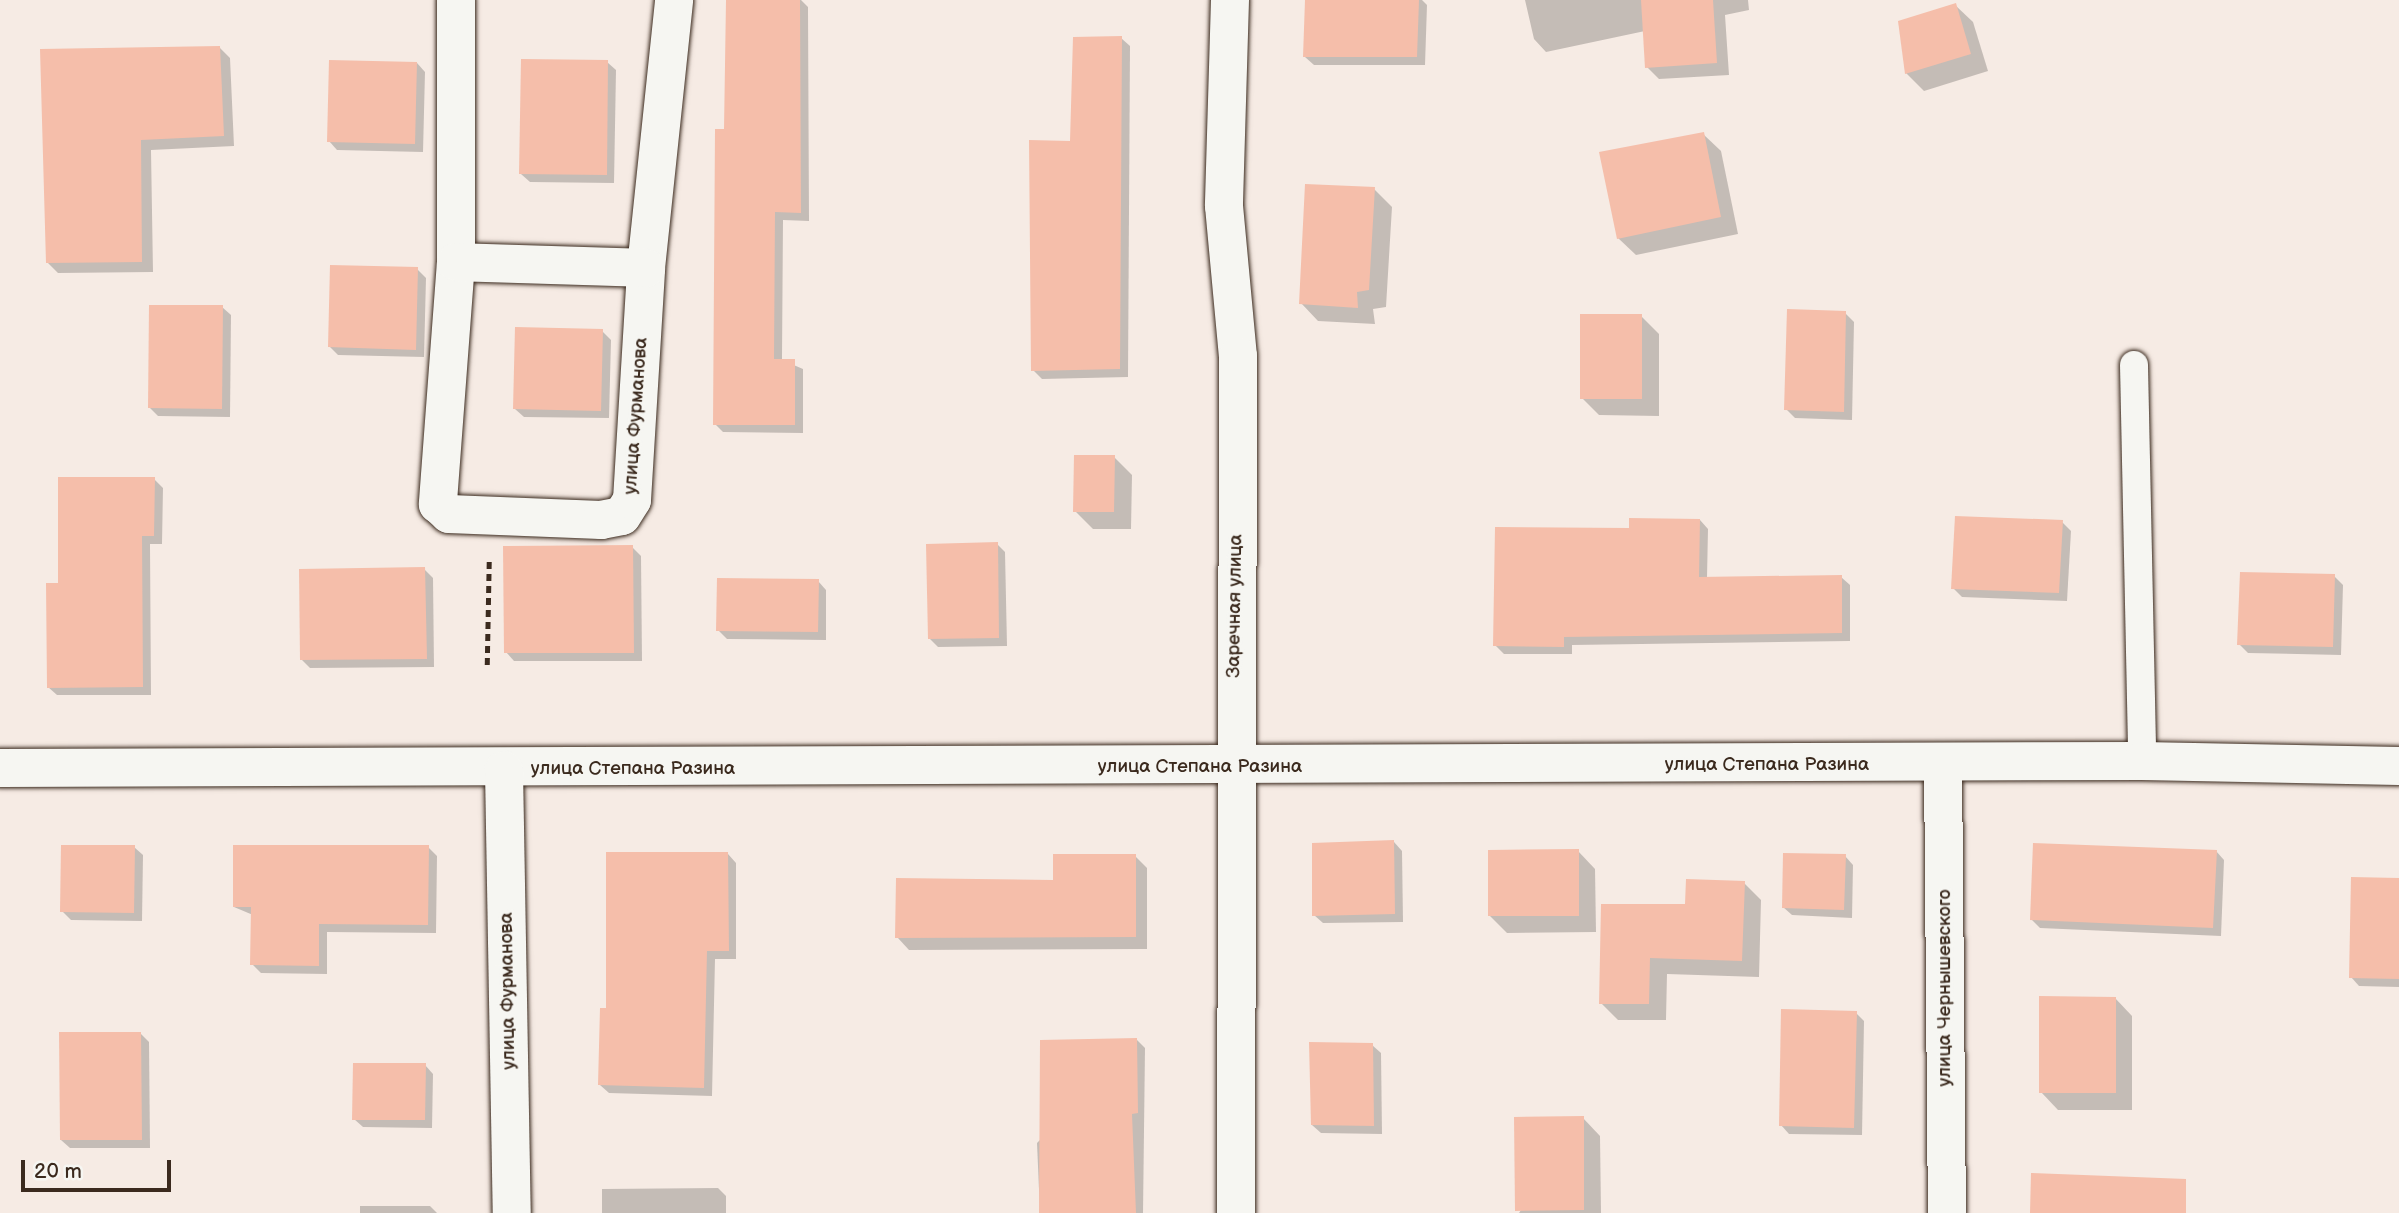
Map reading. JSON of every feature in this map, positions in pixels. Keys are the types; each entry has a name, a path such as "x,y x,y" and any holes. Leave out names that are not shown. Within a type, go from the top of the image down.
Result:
{"street":[{"path":"449,514 435,489 456,262 456,0"},
{"name":"улица Фурманова","path":"449,514 622,516 632,500 646,268 674,0"},
{"name":"Заречная улица","path":"1230,0 1224,206 1238,356 1233,767 1236,1213"},
{"path":"456,262 646,268"},
{"name":"улица Степана Разина","path":"0,768 504,770 2142,761 2399,766"},
{"name":"улица Чернышевского","path":"1943,764 1947,1213"},
{"name":"улица Фурманова","path":"504,770 512,1213"}],"lane":[{"path":"2134,365 2142,761"}],"path":[{"path":"449,514 462,551 489,551 486,665"}],"building":[{"path":"726,0 800,0 801,213 775,212 774,359 795,359 795,425 713,425 715,129 724,129"},
{"path":"1305,0 1419,0 1417,57 1303,57"},
{"path":"1641,0 1713,0 1717,63 1645,68"},
{"path":"1956,3 1971,54 1905,74 1898,21"},
{"path":"1122,36 1120,369 1031,371 1029,140 1070,141 1073,37"},
{"path":"220,46 224,136 141,140 142,262 46,263 40,49"},
{"path":"521,59 608,60 607,175 519,174"},
{"path":"329,60 417,62 415,144 327,142"},
{"path":"1704,132 1721,217 1617,239 1599,152"},
{"path":"1305,184 1375,187 1369,290 1357,292 1358,308 1299,304"},
{"path":"330,265 418,267 416,350 328,347"},
{"path":"149,305 223,305 222,409 148,408"},
{"path":"1787,309 1846,311 1844,412 1784,410"},
{"path":"1580,314 1642,314 1642,399 1580,399"},
{"path":"515,327 603,329 601,411 513,409"},
{"path":"1074,455 1115,455 1114,512 1073,512"},
{"path":"58,477 155,477 154,536 142,536 143,687 47,688 46,583 58,583"},
{"path":"1955,516 2063,520 2059,593 1951,589"},
{"path":"1629,518 1700,519 1699,577 1842,575 1842,633 1564,637 1564,647 1493,646 1495,527 1629,528"},
{"path":"998,542 999,638 928,639 926,544"},
{"path":"633,545 634,653 504,653 503,546"},
{"path":"425,567 427,659 300,660 299,569"},
{"path":"2240,572 2335,574 2333,647 2237,645"},
{"path":"717,578 819,579 818,632 716,631"},
{"path":"1394,840 1395,914 1312,916 1312,843"},
{"path":"2033,843 2217,850 2213,928 2030,920"},
{"path":"61,845 135,845 134,913 60,912"},
{"path":"233,845 429,845 428,925 319,924 319,966 250,965 251,907 233,907"},
{"path":"1579,849 1579,916 1488,916 1488,850"},
{"path":"606,852 728,852 729,951 707,951 704,1088 598,1085 600,1008 606,1008"},
{"path":"1783,853 1846,854 1844,910 1782,908"},
{"path":"1053,854 1136,854 1136,937 895,938 896,878 1053,880"},
{"path":"2351,877 2399,878 2399,979 2349,978"},
{"path":"1686,879 1745,881 1742,961 1650,958 1649,1004 1599,1004 1601,904 1685,904"},
{"path":"2039,996 2116,997 2116,1093 2039,1093"},
{"path":"1781,1009 1857,1011 1854,1128 1779,1126"},
{"path":"59,1032 141,1032 142,1140 60,1140"},
{"path":"1137,1038 1138,1113 1132,1114 1136,1213 1039,1213 1040,1040"},
{"path":"1309,1042 1373,1043 1374,1126 1311,1125"},
{"path":"353,1063 426,1063 425,1120 352,1120"},
{"path":"1584,1116 1584,1210 1515,1211 1514,1117"},
{"path":"2031,1173 2186,1179 2186,1213 2030,1213"}]}
